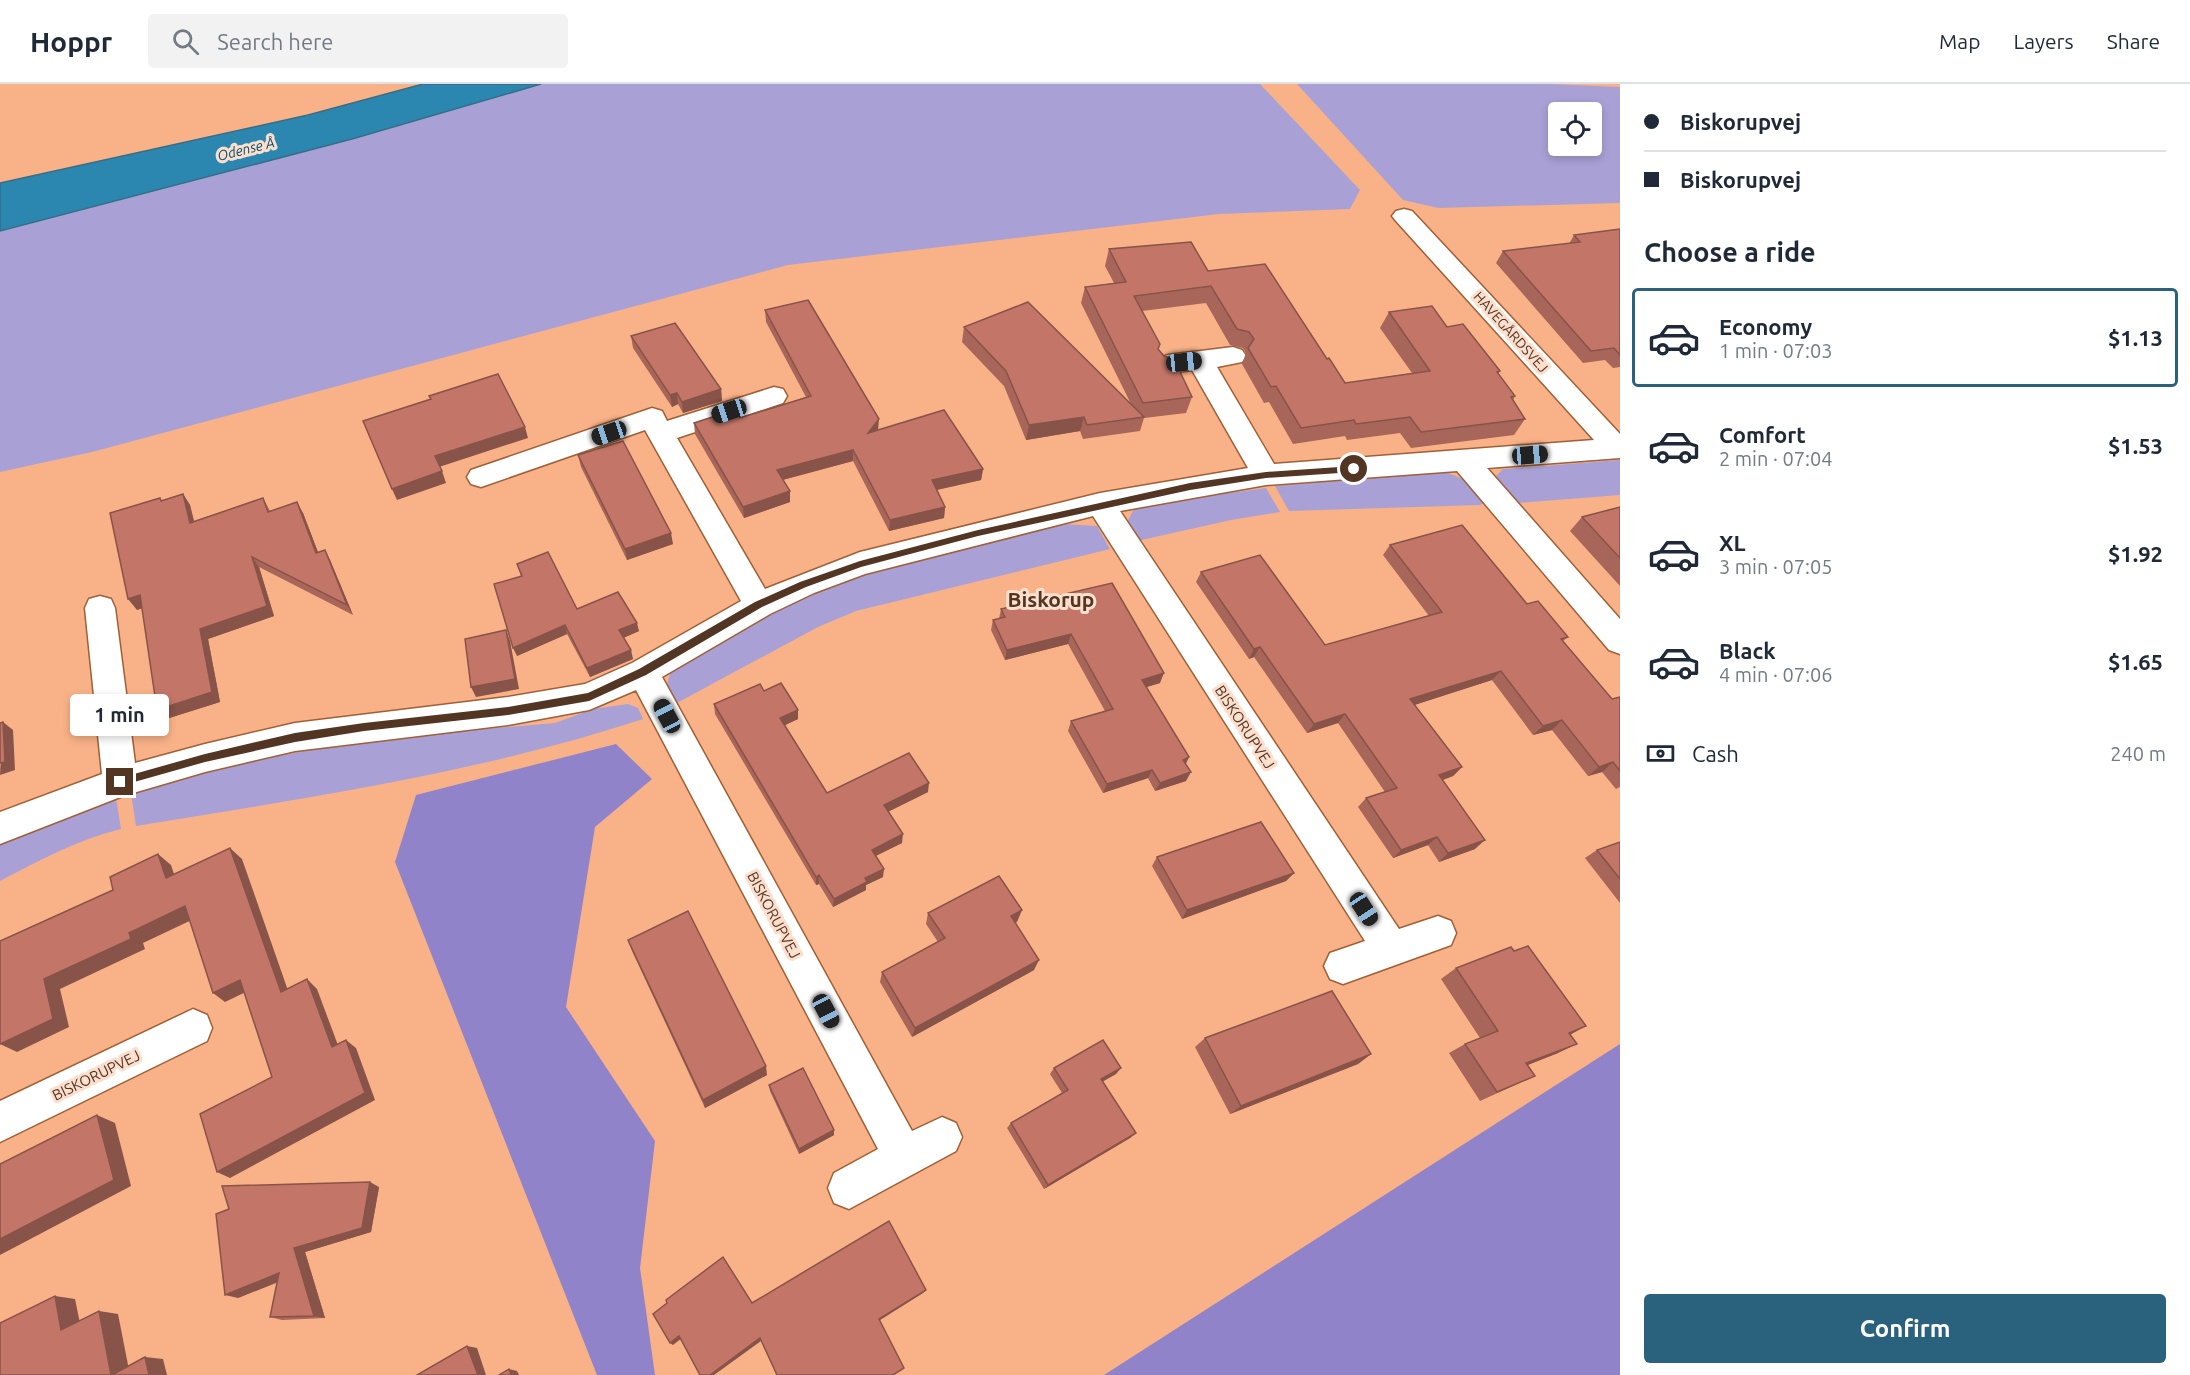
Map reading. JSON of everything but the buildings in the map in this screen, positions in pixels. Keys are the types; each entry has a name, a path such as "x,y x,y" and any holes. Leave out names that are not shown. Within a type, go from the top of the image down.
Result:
{"street":[{"name":"HAVEGÅRDSVEJ","path":"1404,216 1619,448"},
{"path":"1168,364 1233,356"},
{"path":"1200,360 1266,475"},
{"path":"661,433 774,396"},
{"path":"481,477 652,418 759,605"},
{"path":"0,828 120,782 205,758 295,737 508,711 589,697 643,672 759,605 803,585 860,564 1100,504 1190,486 1266,475 1619,448"},
{"path":"1465,461 1620,641"},
{"name":"BISKORUPVEJ","path":"1100,504 1390,949"},
{"path":"100,608 120,782"},
{"name":"BISKORUPVEJ","path":"643,672 905,1158"},
{"path":"1343,966 1438,933"},
{"name":"BISKORUPVEJ","path":"0,1122 193,1028"},
{"path":"849,1188 942,1137"}],"shaded area":[{"path":"541,84 1260,84 1360,190 1350,209 1219,214 788,265 92,452 0,472 0,231 352,139"},
{"path":"1297,84 1550,84 1620,87 1620,203 1438,208 1403,200"},
{"path":"1620,460 1620,495 1519,503 1515,502 1495,477 1503,469"},
{"path":"1446,472 1465,480 1484,503 1480,505 1289,511 1275,486"},
{"path":"1266,488 1280,512 1231,520 1137,541 1126,524 1134,509"},
{"path":"1064,524 1097,526 1110,549 856,611 818,627 675,704 666,688 671,670 761,619 817,592 908,562"},
{"path":"628,704 638,708 643,719 519,755 392,782 136,826 131,793 186,776 244,762 333,746 414,735 555,723 593,709"},
{"path":"616,744 652,779 595,827 566,1007 655,1141 640,1268 655,1375 597,1375 395,862 416,795"},
{"path":"116,798 121,829 74,845 0,881 0,843"},
{"path":"1620,1044 1620,1375 1104,1375"}],"water":[{"name":"Odense Å","path":"423,84 541,84 352,139 0,231 0,183 308,115"}],"district":[{"name":"Biskorup","path":"1051,599"}],"route":[{"path":"120,782 205,758 295,737 508,711 589,697 643,672 759,605 803,585 860,564 1100,504 1190,486 1266,475 1354,469"}]}
